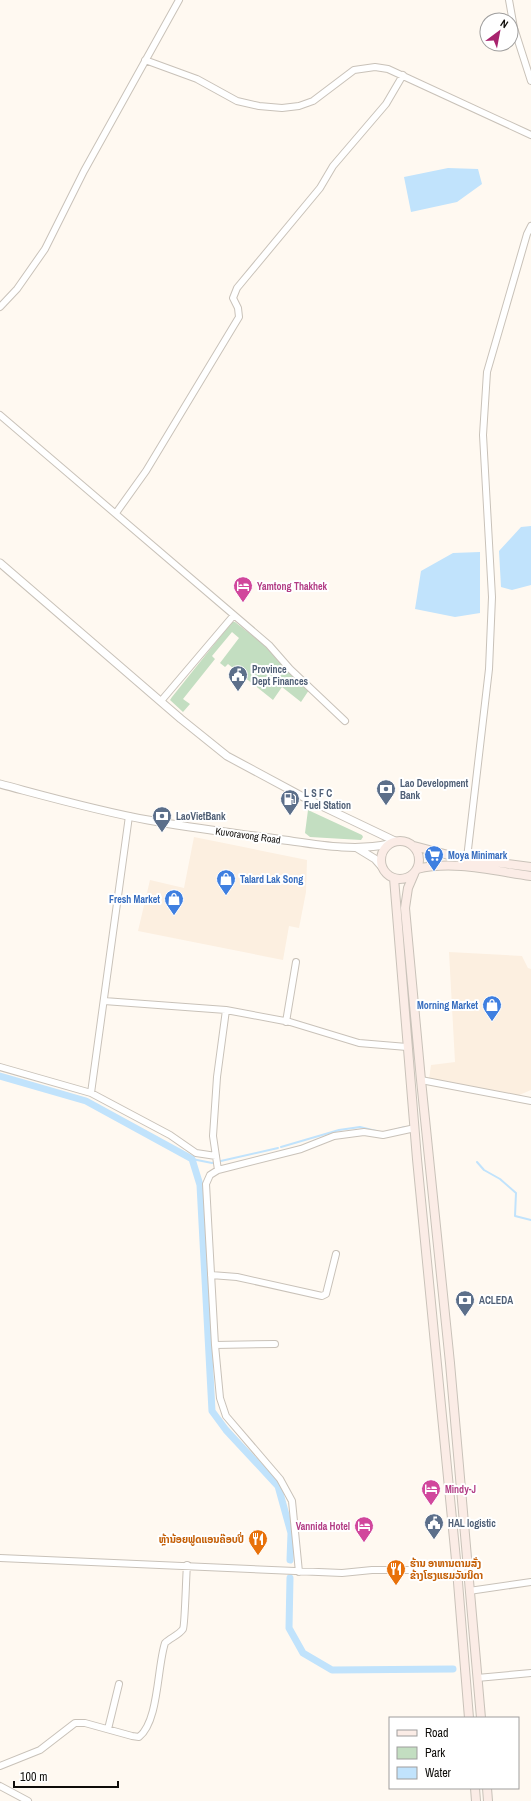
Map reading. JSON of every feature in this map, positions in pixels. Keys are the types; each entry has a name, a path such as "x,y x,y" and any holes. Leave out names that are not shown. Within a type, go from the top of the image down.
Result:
{"main road":[{"path":"531,867 467,858 414,846 408,842 392,843 381,857 382,867 385,872 394,878 404,879 416,871 440,866 460,866 531,876"},
{"path":"414,846 419,857 416,871 408,888 405,908 420,1080 450,1363 481,1717"},
{"path":"394,878 407,1047 457,1570 469,1717"},
{"path":"475,1789 476,1801"},
{"path":"486,1789 488,1801"}],"street":[{"path":"0,307 17,289 45,249 84,170 179,0"},
{"path":"509,0 514,28 531,81"},
{"path":"146,60 198,79 237,101 259,106 282,108 299,106 313,101 354,70 375,67 388,69 531,135"},
{"path":"116,513 146,471 239,317 238,308 233,298 237,288 320,188 333,166 383,108 403,75"},
{"path":"467,858 489,669 492,597 483,435 487,372 527,234 531,226"},
{"path":"0,415 268,645 290,669 345,721"},
{"path":"0,563 227,756 392,843"},
{"path":"162,701 234,615"},
{"name":"Kuvoravong Road","path":"0,784 70,803 129,816 265,837 357,848 374,848 392,843"},
{"path":"91,1093 129,816"},
{"path":"357,848 372,857 382,867"},
{"path":"286,1022 296,962"},
{"path":"104,1001 226,1010 286,1022 359,1043 407,1047"},
{"path":"218,1170 213,1136 217,1077 226,1010"},
{"path":"0,1067 91,1093 170,1135 196,1153 216,1156"},
{"path":"420,1080 531,1101"},
{"path":"299,1572 292,1501 280,1479 226,1415 220,1398 215,1345 206,1184 210,1175 218,1170 301,1150 334,1136 364,1132 383,1134 415,1128"},
{"path":"211,1275 236,1277 322,1296 326,1294 329,1288 336,1254"},
{"path":"215,1345 275,1344"},
{"path":"0,1558 187,1565 299,1572 342,1573 372,1570 468,1570"},
{"path":"0,1766 25,1758 40,1750 75,1723 85,1723 139,1737 146,1732 165,1643 180,1632 185,1625 184,1603 187,1565"},
{"path":"469,1591 531,1582"},
{"path":"477,1678 531,1673"},
{"path":"108,1729 119,1684"},
{"path":"0,1786 28,1801"}],"shaded area":[{"name":"Talard Lak Song","path":"194,837 307,860 306,892 299,928 289,926 283,960 138,931 150,880 184,888"},
{"name":"Morning Market","path":"449,952 522,956 528,968 531,969 531,1090 517,1096 429,1079 431,1065 455,1062"}],"green space":[{"path":"232,622 235,622 267,647 309,690 301,702 282,687 273,700 228,664 225,667 220,663 239,638 232,632 212,656 215,659 183,699 190,704 183,712 170,700"},
{"path":"308,810 362,835 363,837 361,840 310,837 305,833"}],"water":[{"path":"448,168 478,169 482,184 457,202 411,212 404,177"},
{"path":"531,526 531,585 512,590 501,587 499,551 521,527"},
{"path":"480,552 480,613 455,617 415,609 421,571 453,553"}],"waterway":[{"path":"0,1076 86,1101 192,1159 200,1185 212,1411 226,1430 278,1486 291,1533 290,1560"},
{"path":"281,1147 339,1130 360,1127 376,1131"},
{"path":"394,1130 405,1127"},
{"path":"192,1159 212,1163 278,1148"},
{"path":"477,1162 484,1170 500,1179 516,1193 515,1216 531,1220"},
{"path":"290,1578 289,1628 303,1653 332,1670 453,1669"}],"place":[{"name":"Yamtong Thakhek","path":"243,603"},
{"name":"Province Dept Finances","path":"238,692"},
{"name":"Lao Development Bank","path":"386,806"},
{"name":"L S F C Fuel Station","path":"290,816"},
{"name":"LaoVietBank","path":"162,833"},
{"name":"Moya Minimark","path":"434,872"},
{"name":"Talard Lak Song","path":"226,896"},
{"name":"Fresh Market","path":"174,916"},
{"name":"Morning Market","path":"492,1022"},
{"name":"ACLEDA","path":"465,1317"},
{"name":"Mindy-J","path":"431,1506"},
{"name":"HAL logistic","path":"434,1540"},
{"name":"Vannida Hotel","path":"364,1543"},
{"name":"ຫຼ້ານ້ອຍຟູດແອນຄ໊ອບປີ່","path":"258,1556"},
{"name":"ຮ້ານ ອາຫານຕາມສັ່ງ ຂ້າງໂຮງແຮມວັນນິດາ","path":"396,1586"}]}
